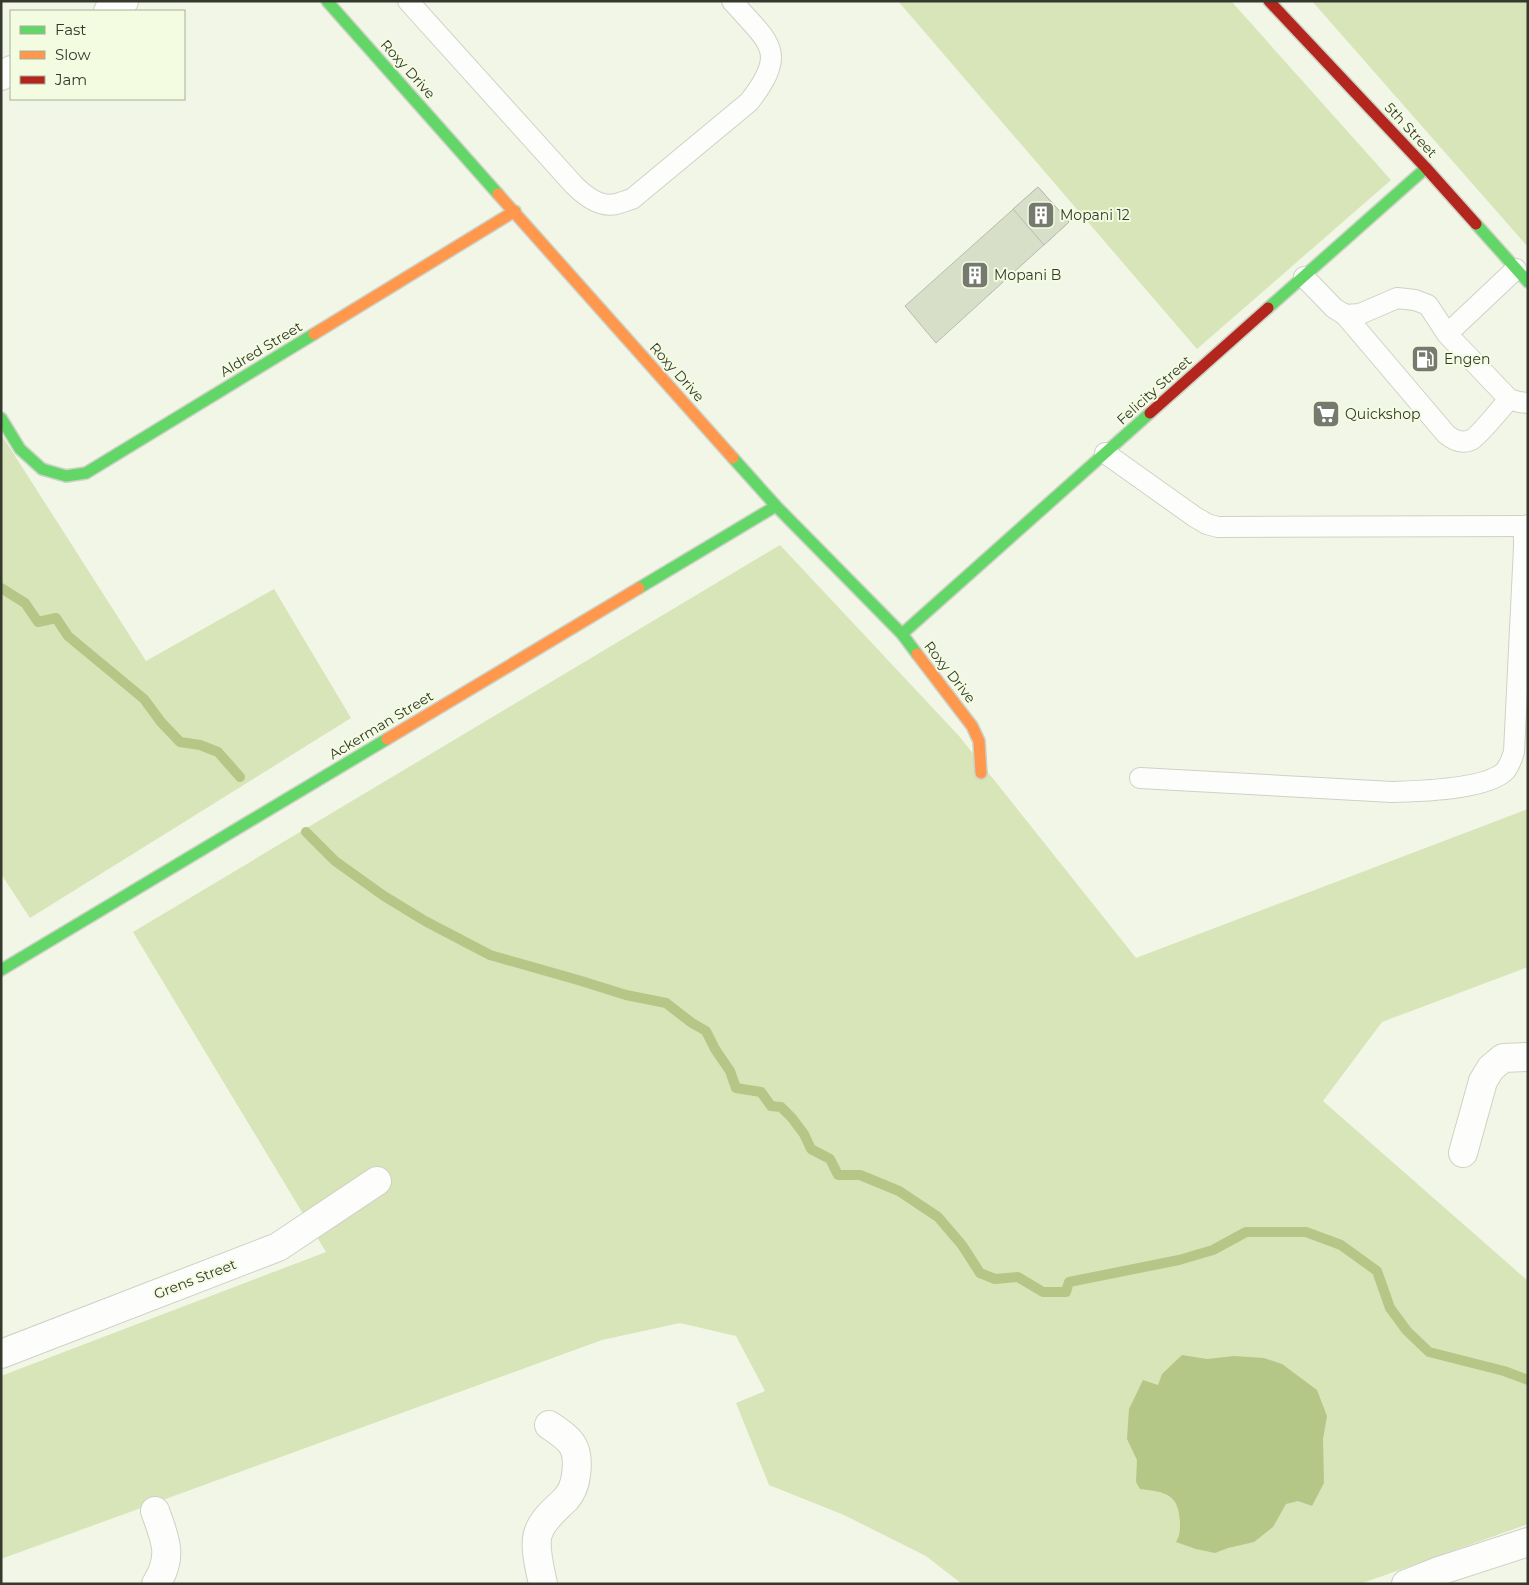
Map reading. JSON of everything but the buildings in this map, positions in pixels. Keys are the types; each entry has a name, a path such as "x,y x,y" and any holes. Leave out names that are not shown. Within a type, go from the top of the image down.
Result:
{"street":[{"path":"110,10 124,1"},
{"name":"Roxy Drive","path":"327,1 776,506 902,634 966,717 976,733 979,741 981,773"},
{"name":"5th Street","path":"1269,1 1426,168 1522,275"},
{"name":"Felicity Street","path":"902,634 1426,168"},
{"name":"Aldred Street","path":"1,418 20,449 42,469 66,476 86,473 515,211"},
{"name":"Ackerman Street","path":"1,970 776,506"},
{"path":"1462,1153 1483,1080 1491,1068 1503,1058 1528,1057"},
{"name":"Grens Street","path":"1,1354 278,1247 377,1181"},
{"path":"543,1584 536,1543 537,1536 544,1522 572,1490 576,1481 578,1460 572,1444 565,1436 549,1425"},
{"path":"155,1511 167,1542 166,1561 162,1575 156,1584"},
{"path":"1406,1584 1442,1577 1528,1542"}],"lane":[{"path":"408,1 574,186 584,195 598,203 615,205 632,199 749,102 763,85 770,71 772,59 770,46 732,1"},
{"path":"1446,334 1522,275"},
{"path":"1304,277 1334,308 1345,315 1453,440 1472,440 1519,401 1446,334 1428,305 1415,300 1397,298 1360,314 1345,315"},
{"path":"1105,453 1195,517 1207,524 1218,527 1527,525 1524,547 1514,752 1511,761 1504,771 1484,781 1466,786 1423,791 1392,792 1140,778"}],"shaded area":[{"path":"898,1 1231,1 1391,180 1197,349"},
{"path":"1312,1 1528,1 1528,247"},
{"path":"1,434 146,661 274,589 351,718 30,918 1,874"},
{"path":"780,545 959,736 1136,958 1528,809 1528,967 1382,1022 1323,1101 1528,1281 1528,1524 1360,1584 962,1584 926,1556 844,1515 769,1485 736,1403 765,1391 736,1336 680,1323 602,1340 1,1559 1,1376 326,1252 133,932"},
{"path":"1182,1355 1207,1359 1234,1356 1264,1358 1282,1364 1317,1390 1327,1416 1323,1439 1324,1483 1312,1506 1298,1501 1286,1504 1273,1527 1254,1542 1215,1553 1176,1542 1180,1528 1177,1506 1174,1500 1164,1493 1140,1489 1136,1482 1137,1460 1127,1439 1129,1409 1143,1380 1158,1385 1162,1374"}],"waterway":[{"path":"1,588 25,603 38,622 56,618 68,636 144,699 161,722 180,742 200,745 218,752 240,777"},
{"path":"306,832 335,861 384,896 425,921 490,955 626,995 666,1003 706,1031 715,1049 730,1071 736,1088 761,1092 771,1106 781,1107 804,1134 811,1149 830,1159 838,1175 860,1175 899,1191 938,1217 962,1245 980,1273 995,1279 1018,1277 1043,1292 1066,1292 1069,1282 1179,1260 1213,1250 1246,1232 1306,1232 1341,1245 1377,1271 1390,1308 1407,1331 1429,1352 1504,1371 1528,1380"}],"traffic: fast":[{"path":"327,1 498,194"},
{"path":"1268,308 1426,168"},
{"path":"1476,224 1528,282"},
{"path":"1,418 20,449 42,469 66,476 86,473 314,334"},
{"path":"902,634 1150,413"},
{"path":"733,458 776,506 902,634 917,654"},
{"path":"639,588 776,506"},
{"path":"1,970 387,739"}],"traffic: slow":[{"path":"498,194 733,458"},
{"path":"314,334 515,211"},
{"path":"387,739 639,588"},
{"path":"917,654 972,726 979,741 981,773"}],"traffic: jam":[{"path":"1269,1 1476,224"},
{"path":"1150,413 1268,308"}],"place":[{"name":"Mopani 12","path":"1041,215"},
{"name":"Mopani B","path":"975,275"},
{"name":"Engen","path":"1425,359"},
{"name":"Quickshop","path":"1326,414"}]}
